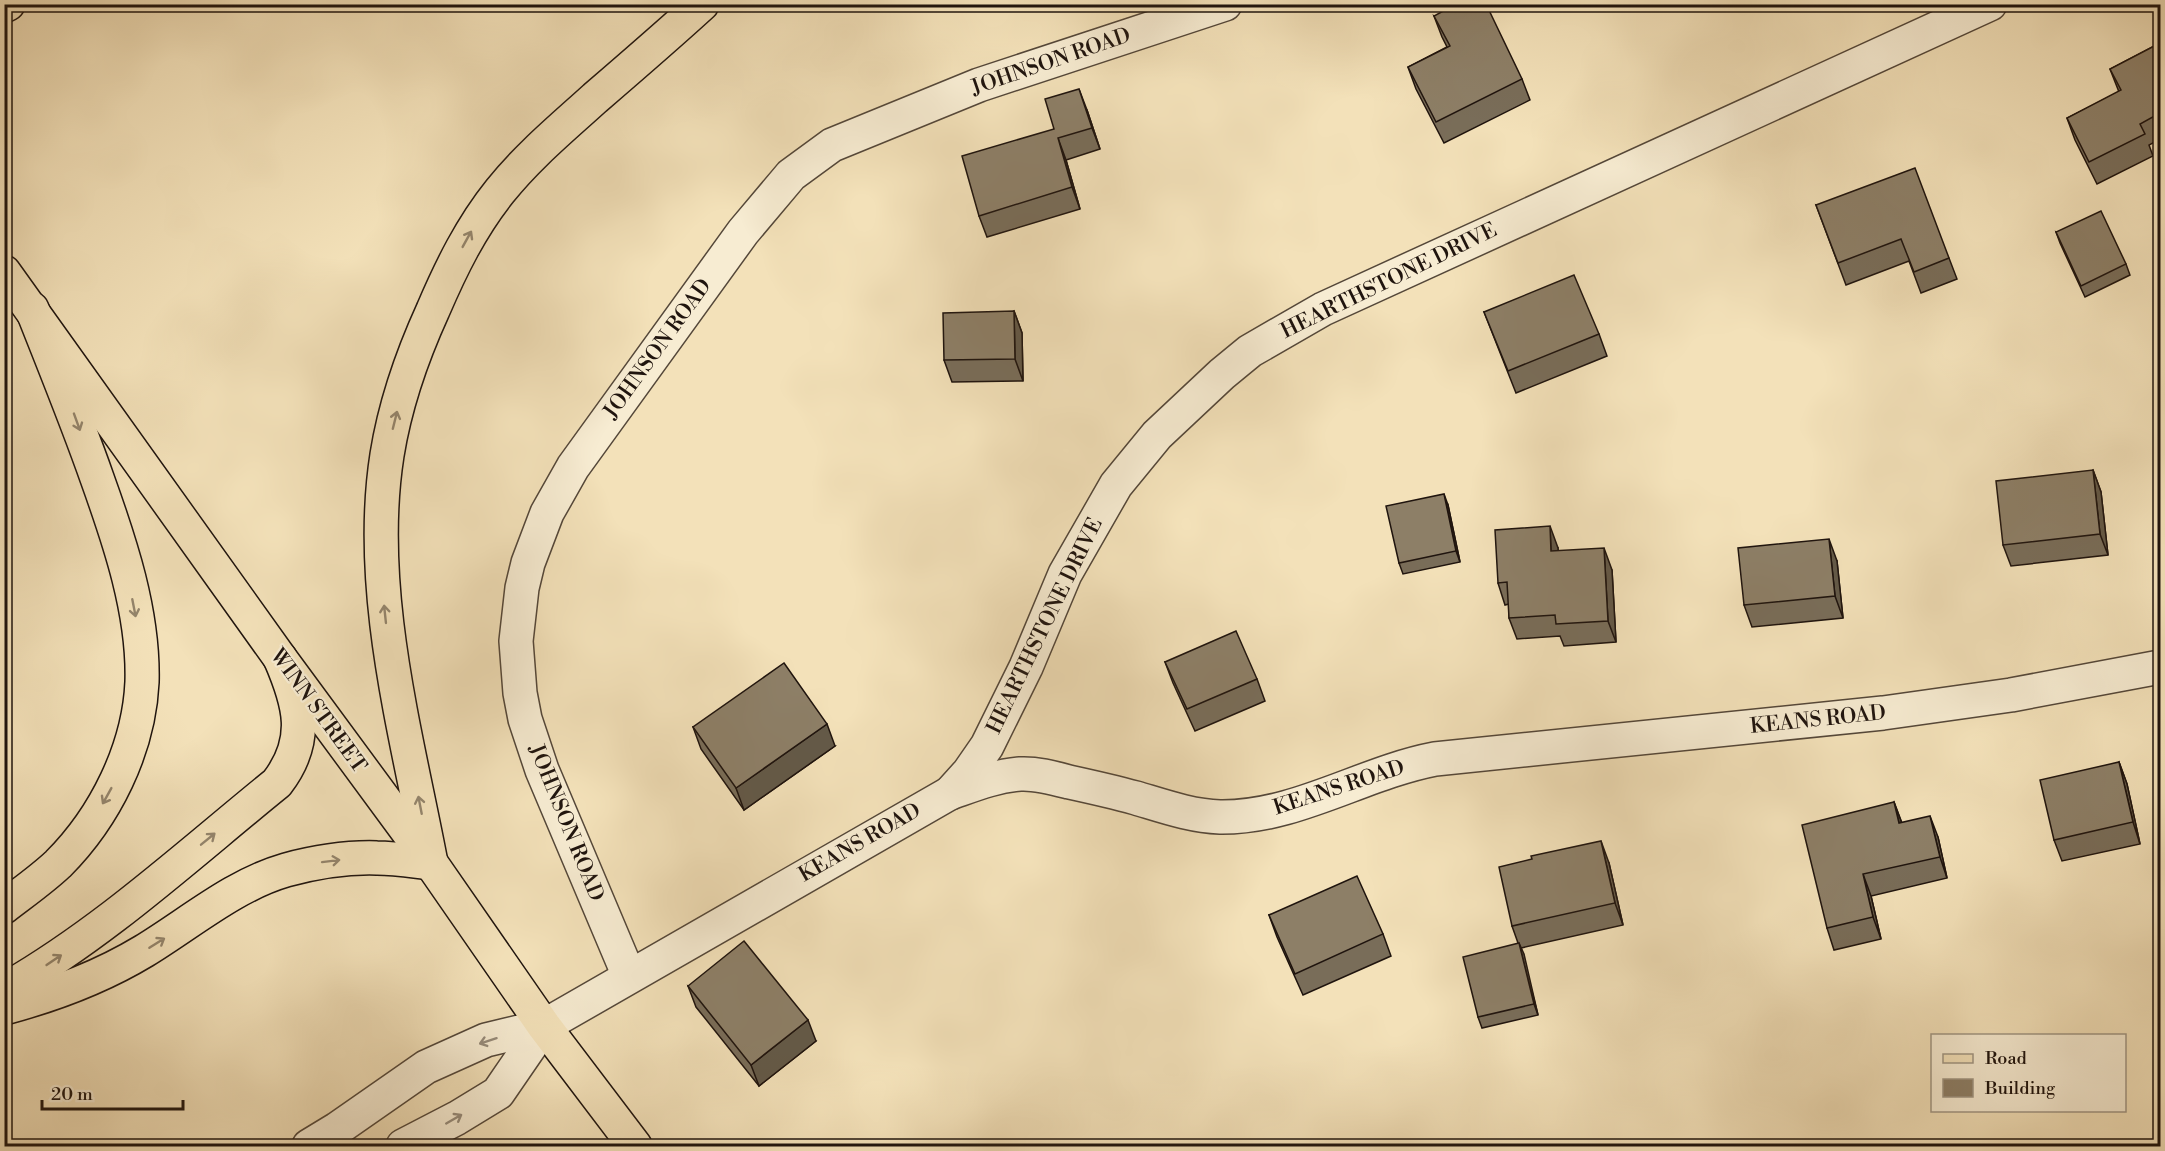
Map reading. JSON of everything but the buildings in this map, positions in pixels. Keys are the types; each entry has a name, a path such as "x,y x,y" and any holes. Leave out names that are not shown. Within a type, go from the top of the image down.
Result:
{"main road":[{"path":"4,1008 63,990 106,971 141,953 215,904 247,886 285,870 325,861 350,859 378,858 431,863 385,613 382,559 383,495 387,457 400,400 411,365 426,324 458,256 477,222 501,190 525,162 555,134 702,4"},
{"name":"WINN STREET","path":"4,272 280,658 431,863 544,1026 636,1146"},
{"path":"4,907 58,864 94,818 110,791 130,747 136,725 142,665 131,589 112,519 73,411 32,309"},
{"path":"4,990 71,949 277,783 290,764 300,726 292,686 280,658"}],"street":[{"name":"JOHNSON ROAD","path":"629,976 542,770 525,719 520,693 516,641 522,588 536,537 568,474 743,232 791,175 831,145 979,85 1225,4"},
{"name":"HEARTHSTONE DRIVE","path":"950,793 969,772 987,746 1026,668 1065,574 1116,485 1157,435 1178,414 1250,351 1323,309 1990,4"},
{"name":"KEANS ROAD","path":"544,1026 950,793 991,779 1023,774 1052,778 1114,792 1187,813 1221,817 1249,815 1300,803 1377,775 1435,759 1905,711 2160,667"},
{"path":"309,1146 426,1067 486,1040 544,1026"},
{"path":"403,1146 457,1118 498,1093 544,1026"}]}
